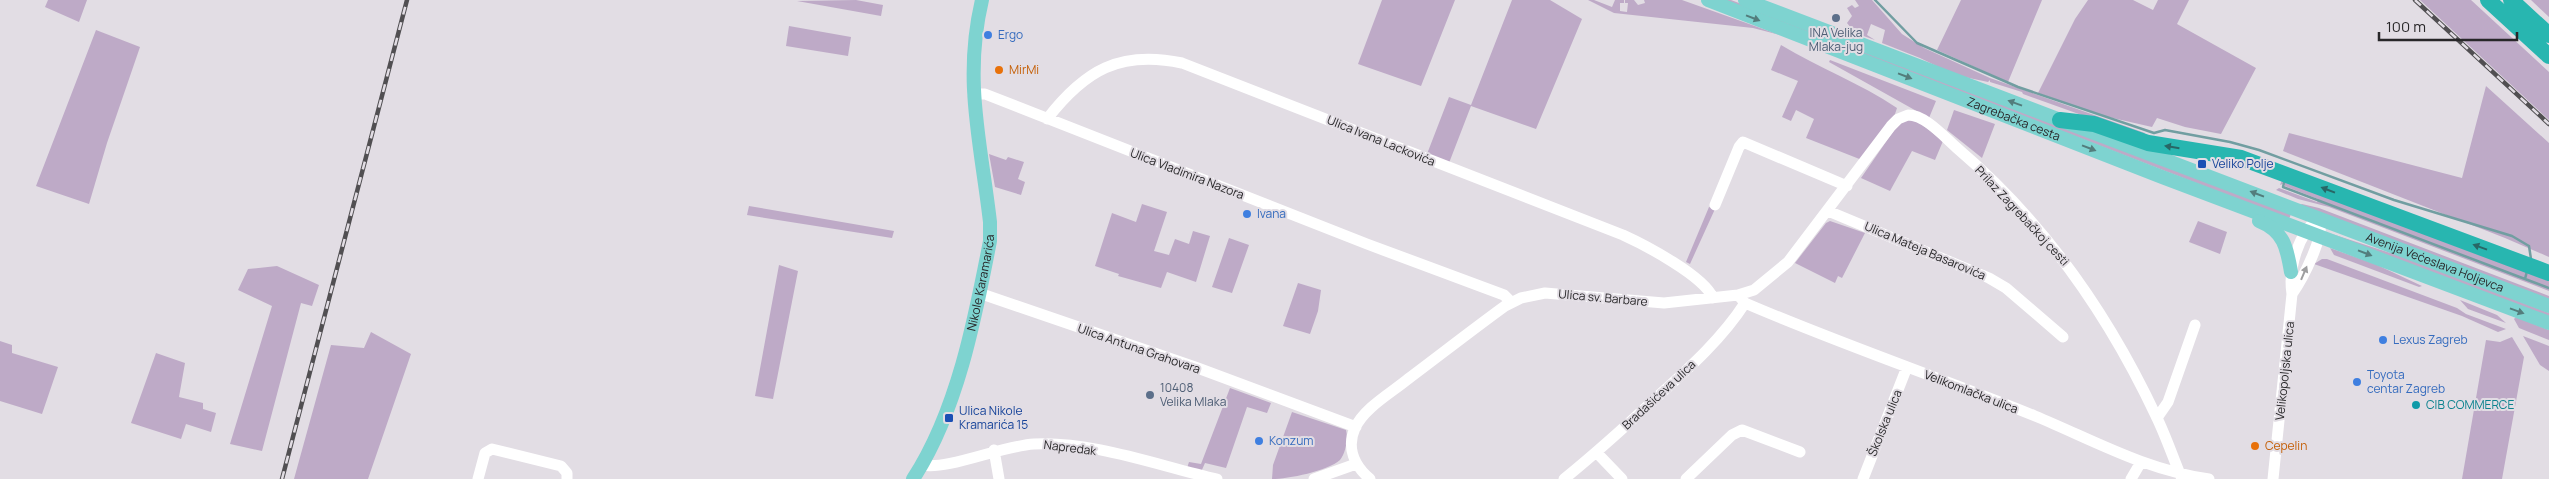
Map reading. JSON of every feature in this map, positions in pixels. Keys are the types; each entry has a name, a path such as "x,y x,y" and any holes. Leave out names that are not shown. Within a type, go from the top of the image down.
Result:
{"highway":[{"path":"2488,0 2549,56"},
{"path":"2511,0 2549,35"},
{"path":"2060,120 2094,124 2148,143 2241,158 2549,273"}],"main road":[{"name":"Nikole Karamarića","path":"913,479 922,465 962,366 990,241 990,222 973,94 973,50 982,0"},
{"name":"Zagrebačka cesta","path":"1708,0 2320,236"},
{"name":"Zagrebačka cesta","path":"1745,0 2319,218"},
{"path":"2236,205 2255,219 2275,229 2282,237 2286,245 2291,272"},
{"name":"Avenija Većeslava Holjevca","path":"2319,218 2549,306"},
{"name":"Avenija Većeslava Holjevca","path":"2320,236 2549,323"}],"street":[{"name":"Ulica Ivana Lackovića","path":"1047,119 1076,87 1109,66 1133,58 1182,63 1622,235 1672,261 1706,287 1713,298"},
{"name":"Ulica Vladimira Nazora","path":"973,94 984,94 1358,241 1504,295 1511,302"},
{"name":"Ulica sv. Barbare","path":"1356,427 1390,393 1511,302 1532,295 1552,293 1649,302 1713,298 1741,299 1779,271 1828,211 1892,126 1898,119 1908,115"},
{"name":"Prilaz Zagrebačkoj cesti","path":"1908,115 1924,121 1972,161 2049,242 2102,314 2157,418 2181,477"},
{"path":"1715,205 1739,147 1743,142 1847,186"},
{"name":"Ulica Mateja Basarovića","path":"1828,211 1988,278 2006,288 2063,337"},
{"name":"Velikopoljska ulica","path":"2274,479 2292,294 2291,272 2306,231 2319,218 2322,227 2320,236 2302,277 2292,294"},
{"name":"Ulica Antuna Grahovara","path":"979,294 1195,367 1356,427"},
{"name":"Velikomlačka ulica","path":"1741,299 1837,342 2035,416 2141,462 2181,477 2209,479"},
{"name":"Bradašićeva ulica","path":"1564,479 1597,453 1701,356 1729,326 1741,299"},
{"path":"2157,418 2168,402 2195,326"},
{"name":"Školska ulica","path":"1863,479 1907,367"},
{"path":"1356,427 1352,446 1356,464 1370,479"},
{"path":"1686,479 1732,435 1742,430 1800,452"},
{"name":"Napredak","path":"922,465 941,465 994,450 1032,444 1067,445 1217,479"},
{"path":"478,479 485,453 492,449 561,466 567,473 567,479"},
{"path":"994,450 999,479"},
{"path":"1597,453 1622,479"},
{"path":"2131,479 2141,462"},
{"path":"1314,479 1356,464"}],"shaded area":[{"path":"48,0 87,0 79,22 45,7"},
{"path":"856,0 883,5 881,16 797,1"},
{"path":"1382,0 1455,0 1421,86 1358,64"},
{"path":"1512,0 1550,0 1582,19 1536,129 1471,106 1449,163 1427,154 1449,97 1471,105"},
{"path":"1588,0 1594,0 1612,7 1615,0 1624,0 1624,3 1620,3 1620,11 1627,12 1628,3 1625,3 1625,0 1634,0 1638,5 1645,3 1644,0 1682,0 1780,35 1753,28 1614,13"},
{"path":"1723,0 1731,0 2291,214 2289,219"},
{"path":"1855,0 1872,0 1902,34 1924,48 1990,78 2145,133 2143,137 1990,82 1990,80 1988,82 1955,75 1920,58 1882,43 1885,30 1871,24 1867,35 1875,40 1855,33 1847,23 1852,16 1847,8 1852,5 1855,8 1859,6"},
{"path":"1961,0 2042,0 2008,82 1937,50"},
{"path":"2088,0 2133,0 2153,10 2158,0 2189,0 2177,24 2256,68 2221,134 2185,127 2157,118 2152,127 2104,116 2038,93 2075,19"},
{"path":"2420,0 2471,0 2549,72 2549,120"},
{"path":"2531,0 2549,0 2549,17"},
{"path":"789,26 851,37 848,56 786,46"},
{"path":"96,30 140,47 107,143 89,204 36,186"},
{"path":"1781,45 1869,91 1897,108 1894,117 1862,160 1806,138 1814,119 1796,110 1791,121 1782,117 1798,81 1771,70"},
{"path":"1830,60 1936,101 1929,118 1829,62"},
{"path":"2486,86 2549,143 2549,257 2283,151 2289,133 2462,178"},
{"path":"1954,110 1995,124 1982,158 1947,130"},
{"path":"1907,119 1917,121 1943,141 1935,160 1912,151 1890,191 1861,178 1899,123"},
{"path":"989,154 1006,160 1008,157 1024,162 1018,179 1025,182 1021,195 995,187"},
{"path":"2282,180 2549,281 2549,291 2329,207 2298,199 2276,190 2279,188 2317,202 2318,199 2285,186 2285,183 2280,185"},
{"path":"1142,204 1167,212 1154,251 1169,255 1175,239 1189,244 1193,231 1210,236 1196,282 1167,272 1161,288 1118,276 1119,274 1095,266 1112,213 1136,222"},
{"path":"2300,205 2319,208 2549,296 2549,301"},
{"path":"749,206 894,231 892,238 747,215"},
{"path":"1709,207 1715,209 1690,264 1686,262"},
{"path":"1830,221 1865,233 1842,278 1838,276 1835,283 1795,263 1826,223"},
{"path":"2198,221 2227,232 2220,254 2189,242"},
{"path":"2329,233 2415,261 2549,313 2549,318"},
{"path":"1229,238 1249,245 1232,293 1212,287"},
{"path":"2330,248 2375,264 2422,286 2419,287 2334,255"},
{"path":"2322,259 2327,259 2457,308 2466,314 2506,329 2498,332 2462,316 2314,264"},
{"path":"779,265 798,271 773,399 755,396"},
{"path":"277,266 319,285 312,306 301,303 262,451 230,444 272,306 238,290 248,269"},
{"path":"1298,283 1321,290 1318,311 1310,334 1283,326"},
{"path":"2460,300 2497,315 2506,323 2468,309"},
{"path":"2516,317 2549,330 2549,340 2519,328 2514,319"},
{"path":"371,332 411,354 368,479 294,479 331,345 364,348"},
{"path":"2523,336 2549,346 2549,371 2540,365"},
{"path":"2512,337 2524,357 2502,479 2462,479 2486,340 2500,342"},
{"path":"0,341 12,345 12,353 58,367 42,414 0,401"},
{"path":"156,353 185,363 179,397 203,403 203,409 216,413 211,432 186,424 181,439 131,423"},
{"path":"1230,388 1271,403 1267,413 1247,407 1226,468 1205,463 1201,472 1187,468 1189,462 1201,464"},
{"path":"1292,412 1346,430 1347,441 1345,450 1340,460 1327,468 1288,478 1272,479 1273,465"}],"waterway":[{"path":"1875,0 1917,43 2018,87 2154,133 2165,130 2230,142 2259,150 2394,200 2512,236 2529,246 2531,259"},
{"path":"2284,183 2283,187 2525,279"},
{"path":"2527,271 2525,279 2549,288"}],"railway":[{"path":"282,479 407,0"},
{"path":"2415,0 2549,124"}],"place":[{"name":"INA Velika Mlaka-jug","path":"1836,18"},
{"name":"Ergo","path":"988,35"},
{"name":"MirMi","path":"999,70"},
{"name":"Veliko Polje","path":"2202,164"},
{"name":"Ivana","path":"1247,214"},
{"name":"Lexus Zagreb","path":"2383,340"},
{"name":"Toyota centar Zagreb","path":"2357,382"},
{"name":"10408 Velika Mlaka","path":"1150,395"},
{"name":"CIB COMMERCE","path":"2416,405"},
{"name":"Ulica Nikole Kramarića 15","path":"949,418"},
{"name":"Konzum","path":"1259,441"},
{"name":"Cepelin","path":"2255,446"}]}
